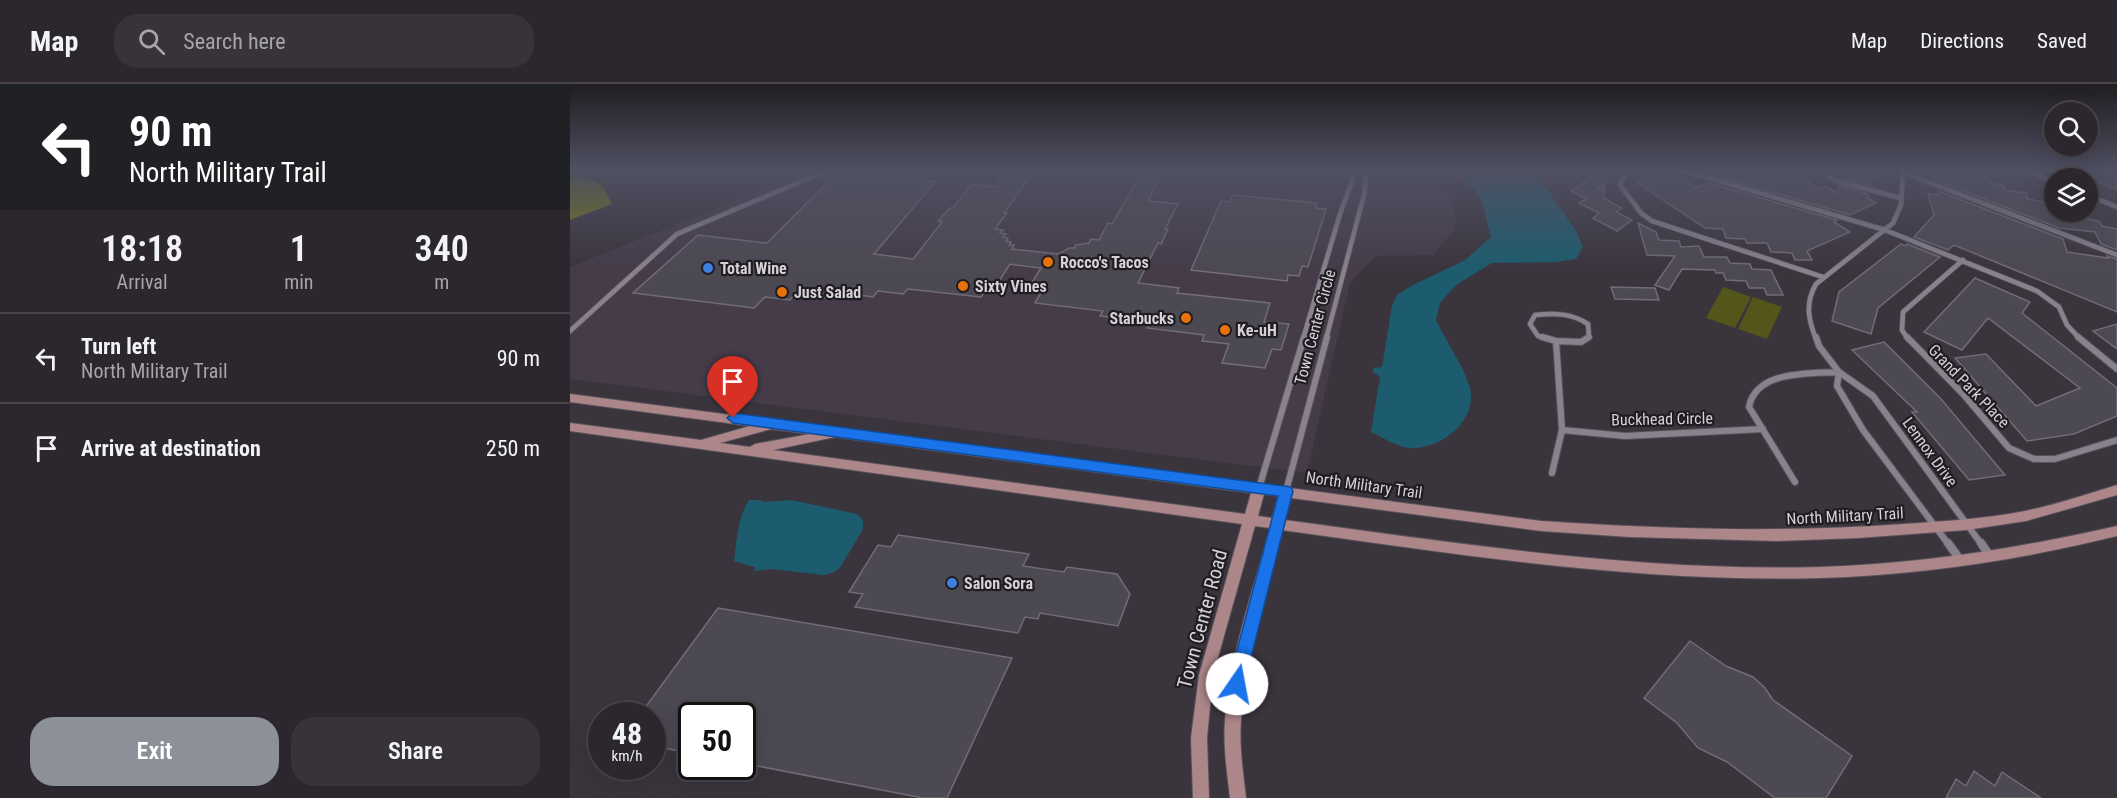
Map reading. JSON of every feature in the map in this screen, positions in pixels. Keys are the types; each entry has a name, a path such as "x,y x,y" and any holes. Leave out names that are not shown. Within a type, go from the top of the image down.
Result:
{"main road":[{"name":"North Military Trail","path":"570,398 1541,526 1630,532 1777,536 1966,525 2026,516 2117,490"},
{"path":"699,444 773,424"},
{"path":"570,427 1534,558 1706,571 1781,573 1880,569 1991,557 2117,531"},
{"path":"746,451 840,433"},
{"name":"Town Center Road","path":"1201,798 1198,738 1206,675 1259,488"},
{"path":"1238,798 1233,721 1239,670 1286,491"}],"street":[{"path":"570,331 677,234 747,203"},
{"name":"Town Center Circle","path":"1259,488 1344,203"},
{"name":"Town Center Circle","path":"1286,491 1362,203"},
{"path":"1634,203 1641,213 1652,221 1823,277"},
{"path":"1792,203 1885,230 1963,260 2046,296 2059,307 2071,330 2117,369"},
{"name":"Lennox Drive","path":"1900,203 1898,214 1885,230 1823,277 1810,294 1808,318 1819,346 1839,372 1873,396 1991,557"},
{"path":"1985,203 2117,255"},
{"name":"Grand Park Place","path":"1963,260 1903,312 1900,323 1911,344 1964,395 2009,448 2034,459 2055,459 2117,440"},
{"path":"1556,313 1576,315 1588,324 1589,337 1581,342 1556,342 1538,336 1530,324 1535,315 1556,313"},
{"path":"1552,473 1562,430 1556,342"},
{"path":"1795,482 1749,408 1749,400 1756,387 1772,380 1839,372"},
{"name":"Lennox Drive","path":"1839,372 1837,386 1863,430 1961,561"},
{"name":"Buckhead Circle","path":"1562,430 1625,436 1763,429"}],"shaded area":[{"path":"570,203 612,204 570,220"},
{"path":"728,203 1452,203 1456,219 1453,231 1433,255 1376,256 1350,283 1307,473 570,379 570,267"},
{"path":"1723,287 1751,297 1735,328 1706,318"},
{"path":"1753,297 1782,307 1767,339 1738,329"}],"water":[{"path":"1557,203 1576,231 1583,246 1576,259 1555,262 1492,263 1456,285 1440,303 1436,320 1469,385 1471,398 1469,410 1455,430 1433,444 1421,448 1409,448 1395,444 1371,432 1380,377 1373,372 1374,368 1382,367 1392,306 1397,295 1465,260 1491,237 1483,204"},
{"path":"749,500 764,502 791,500 857,514 863,520 863,529 840,568 834,572 824,575 771,569 754,571 755,567 734,561 740,522"}],"building":[{"path":"807,203 917,203 874,254 913,259 942,222 938,221 957,203 1011,203 995,229 1003,230 1000,233 1006,234 1003,237 1008,238 1006,241 1011,242 1009,245 1014,245 1012,249 1059,254 1076,245 1089,243 1091,239 1099,240 1108,223 1112,224 1124,203 1178,204 1165,229 1168,229 1161,244 1158,243 1138,283 1179,288 1177,293 1270,303 1264,322 1289,324 1281,350 1272,349 1265,368 1222,363 1229,344 1202,341 1204,335 1147,328 1150,322 1100,316 1103,311 1035,303 1042,291 1028,289 1041,268 1010,264 996,286 990,285 981,297 908,289 903,294 878,291 873,297 852,294 849,297 838,296 836,299 795,294 790,300 765,297 754,308 633,293 698,235 767,243"},
{"path":"1220,203 1317,203 1315,208 1326,209 1308,267 1302,266 1299,276 1288,275 1287,281 1191,270"},
{"path":"1580,203 1613,203 1622,208 1616,212 1632,220 1617,231 1593,218 1599,213"},
{"path":"1668,203 1779,203 1837,220 1834,222 1850,232 1807,251 1812,260 1795,260 1792,253 1771,252 1767,243 1747,243 1745,239 1726,238 1723,229 1705,228"},
{"path":"1810,203 1875,203 1850,215"},
{"path":"1931,203 1970,203 2063,239 2067,252 2117,259 2117,312 1954,245 1948,250 1914,237 1934,215"},
{"path":"1995,203 2044,203 2044,222 2099,221 2102,226 2117,229 2117,250 2101,244 2095,232 2059,228"},
{"path":"1638,223 1656,232 1659,240 1679,241 1681,247 1699,246 1704,257 1727,257 1730,263 1750,264 1752,269 1771,270 1783,295 1767,295 1764,288 1749,288 1746,281 1726,280 1723,273 1716,273 1715,270 1682,269 1669,290 1655,285 1675,256 1647,255"},
{"path":"1901,244 1905,246 1907,244 1940,257 1878,308 1871,334 1832,321 1839,292"},
{"path":"1975,278 2030,302 2022,313 2117,388 2117,416 2074,434 2027,441 1955,358 1986,354 2036,406 2080,388 1988,318 1962,350 1924,332"},
{"path":"1611,287 1655,288 1659,300 1615,299"},
{"path":"2117,324 2117,349 2093,331"},
{"path":"1884,342 1941,399 2005,475 1969,480 1912,412 1917,412 1852,350"},
{"path":"898,535 1029,554 1023,566 1064,572 1067,567 1117,574 1130,594 1118,626 1040,613 1038,619 1025,617 1018,633 855,607 863,594 849,592 878,545 891,547"},
{"path":"718,608 1012,658 947,798 923,798 756,766 756,702 678,702 678,751 666,748 666,702 649,702"},
{"path":"1690,641 1726,666 1753,677 1765,688 1773,700 1852,756 1826,798 1775,798 1727,762 1698,748 1677,723 1644,698"},
{"path":"1974,771 1995,786 2002,772 2041,798 1946,798 1956,779 1966,786"}],"place":[{"name":"Rocco's Tacos","path":"1048,262"},
{"name":"Total Wine","path":"708,268"},
{"name":"Sixty Vines","path":"963,286"},
{"name":"Just Salad","path":"782,292"},
{"name":"Starbucks","path":"1186,318"},
{"name":"Ke-uH","path":"1225,330"},
{"name":"Salon Sora","path":"952,583"}],"route":[{"path":"733,418 1286,491 1237,684"}]}
